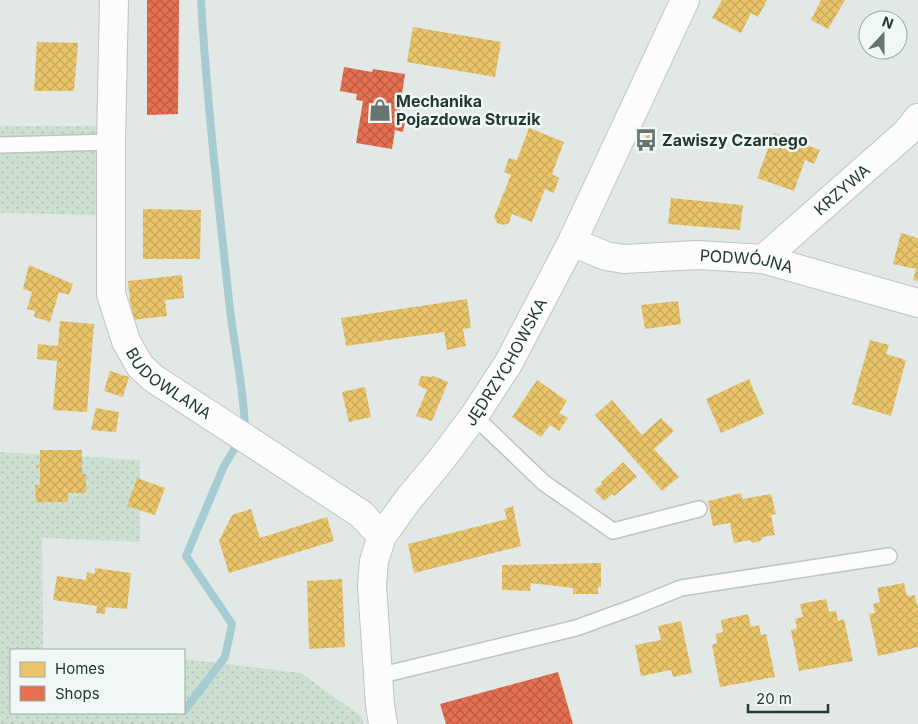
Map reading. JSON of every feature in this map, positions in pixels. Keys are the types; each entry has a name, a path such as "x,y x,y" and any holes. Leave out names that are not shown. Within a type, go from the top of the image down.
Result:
{"street":[{"name":"BUDOWLANA","path":"114,0 111,142 111,294 126,341 140,366 153,378 361,514 382,536"},
{"name":"JĘDRZYCHOWSKA","path":"383,724 372,585 374,561 382,536 474,416 508,364 572,242 685,0"},
{"name":"KRZYWA","path":"763,259 906,133 918,118"},
{"name":"PODWÓJNA","path":"572,242 606,256 624,258 698,256 763,259 918,303"}],"lane":[{"path":"0,145 111,142"},
{"path":"474,416 544,482 613,531 699,509"},
{"path":"378,676 576,628 681,588 889,556"}],"green space":[{"path":"0,126 98,126 96,215 0,213"},
{"path":"0,452 140,460 140,542 42,538 43,649 10,649 10,714 185,714 185,659 301,673 362,717 363,724 0,724"}],"building: Homes":[{"path":"722,0 767,0 758,17 751,13 741,33 712,18"},
{"path":"821,0 845,0 828,29 811,20"},
{"path":"413,27 501,42 495,77 407,62"},
{"path":"37,42 78,43 74,91 34,91"},
{"path":"529,128 564,142 552,174 559,178 554,193 545,189 532,222 512,214 509,223 503,225 497,223 494,217 511,175 504,172 509,158 517,160"},
{"path":"649,130 653,132 646,149 642,147"},
{"path":"774,133 820,150 814,164 805,160 794,191 757,178"},
{"path":"671,198 743,205 740,230 668,224"},
{"path":"143,209 201,210 200,259 143,259"},
{"path":"901,233 918,238 918,281 913,280 916,269 893,264"},
{"path":"29,265 73,284 69,295 59,292 50,322 34,317 35,311 27,309 32,292 23,289"},
{"path":"182,275 184,298 165,300 167,316 132,320 128,281"},
{"path":"467,299 471,328 463,329 466,346 447,350 444,332 346,346 341,318"},
{"path":"678,301 681,324 645,329 641,305"},
{"path":"60,321 94,324 87,412 53,410 57,361 37,359 38,344 58,346"},
{"path":"870,340 889,345 886,354 906,360 891,416 852,404"},
{"path":"110,371 129,377 123,397 104,391"},
{"path":"421,376 433,376 448,382 432,421 416,416 427,390 418,385"},
{"path":"749,379 764,414 721,433 706,399"},
{"path":"537,380 567,401 559,413 568,418 559,431 550,425 541,437 512,417"},
{"path":"365,387 371,417 349,422 342,392"},
{"path":"612,400 642,435 661,418 674,431 654,449 679,477 662,491 595,415"},
{"path":"96,408 119,412 116,432 91,430"},
{"path":"40,450 82,450 82,474 86,474 86,493 68,493 68,502 36,502 35,485 40,485 40,467 36,467 36,465 40,464"},
{"path":"623,462 637,477 614,496 612,494 604,501 594,490"},
{"path":"137,478 165,488 155,515 127,506"},
{"path":"741,493 742,499 771,494 776,514 771,515 775,535 763,537 760,541 753,543 750,540 734,543 730,523 713,526 708,501"},
{"path":"513,506 521,546 414,573 408,544 507,519 504,509"},
{"path":"251,509 260,538 327,517 334,541 229,573 219,541 232,515"},
{"path":"601,563 601,587 598,587 598,594 573,594 573,588 531,583 530,591 502,590 502,565"},
{"path":"95,568 131,573 127,609 106,607 105,614 96,613 97,606 53,600 57,576 86,580 87,572 95,574"},
{"path":"342,579 345,647 309,649 307,581"},
{"path":"904,583 907,596 915,595 918,604 918,647 878,656 869,614 875,613 873,604 880,602 877,588"},
{"path":"826,599 829,612 836,611 838,621 844,619 853,661 799,671 791,630 797,629 795,619 803,617 800,604"},
{"path":"748,614 751,627 759,625 761,635 766,634 775,677 720,687 712,645 717,643 716,634 723,632 721,620"},
{"path":"681,621 692,673 673,677 671,670 641,676 635,645 661,640 658,626"}],"building: Shops":[{"path":"147,0 179,0 178,114 147,115"},
{"name":"Mechanika Pojazdowa Struzik","path":"344,67 372,72 373,69 405,74 398,119 405,121 403,132 395,130 392,149 356,143 363,101 356,100 357,94 340,91"},
{"path":"558,672 573,724 446,724 440,704"}],"waterway":[{"path":"201,0 218,194 245,430"},
{"path":"185,710 225,657 232,624 186,556 224,466 237,445"}],"place":[{"name":"Mechanika Pojazdowa Struzik","path":"380,110"},
{"name":"Zawiszy Czarnego","path":"646,140"}]}
